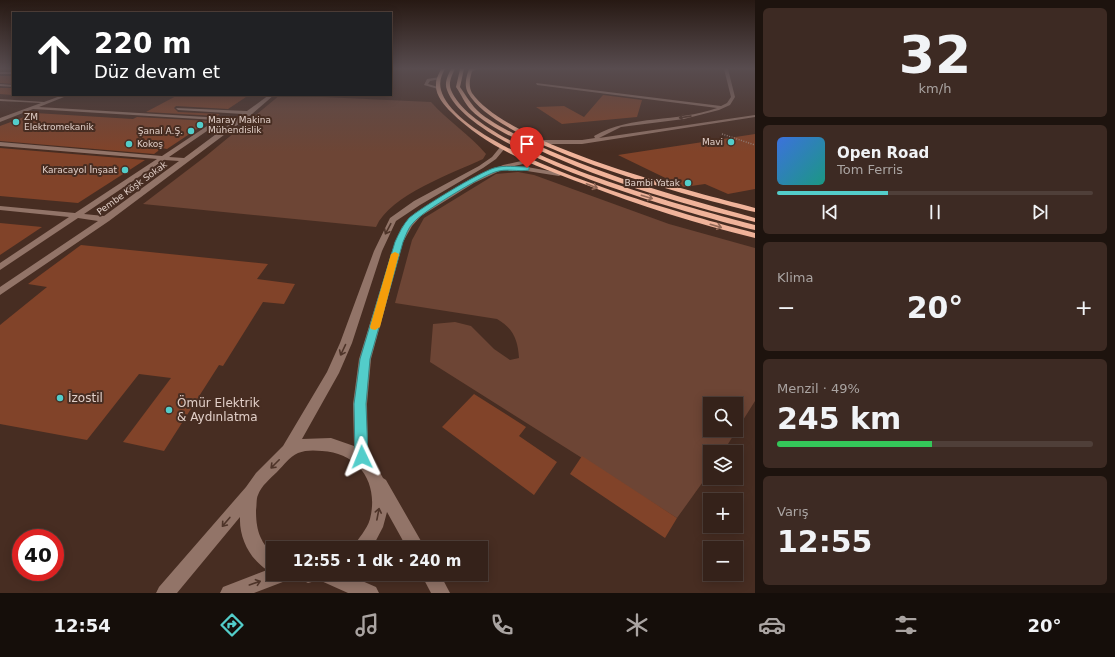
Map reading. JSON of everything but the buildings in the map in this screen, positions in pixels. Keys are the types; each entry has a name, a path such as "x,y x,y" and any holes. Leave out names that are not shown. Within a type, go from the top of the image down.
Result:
{"main road":[{"path":"442,97 445,103 456,115 472,128 530,161 559,174 656,208 755,236"},
{"path":"453,97 458,105 481,126 506,140 562,166 631,192 755,228"},
{"path":"463,97 471,107 486,120 538,148 607,176 755,220"},
{"path":"473,97 478,103 493,115 542,142 657,184 755,210"},
{"path":"472,128 499,132 510,130 514,127"},
{"path":"504,147 507,143 517,141 542,142"},
{"path":"530,161 554,160 563,156 566,151"},
{"path":"578,180 574,173 578,169 591,166 608,167"}],"street":[{"path":"8,97 62,103"},
{"path":"0,120 33,108 50,97"},
{"path":"0,100 45,100 62,97"},
{"name":"Pembe Köşk Sokak","path":"0,292 106,219 270,97"},
{"path":"629,97 722,107"},
{"path":"589,141 611,129 622,126 697,116 722,107 731,102 733,97"},
{"path":"0,267 221,119 33,108"},
{"path":"171,109 250,113"},
{"path":"0,116 9,117"},
{"path":"542,142 569,143 589,141 755,116"},
{"path":"566,151 585,146 755,120"},
{"path":"0,144 187,160"},
{"path":"165,593 269,470 288,451 333,373 346,343 378,251 393,220 416,203 481,167 494,158 504,147"},
{"path":"362,457 360,404 365,359 399,242 405,228 412,220 423,212 466,184 513,163 530,161"},
{"path":"495,170 527,168 559,174"},
{"path":"0,208 106,219"},
{"path":"288,451 307,444 327,443 346,448 362,457 373,472 412,541"},
{"path":"367,541 372,535 380,513 380,491 373,472"},
{"path":"251,492 247,522 253,543 266,560"},
{"path":"229,593 266,580"},
{"path":"342,581 370,593"},
{"path":"434,581 441,593"}],"path":[{"path":"722,134 755,145"}],"shaded area":[{"path":"278,97 316,97 431,102 486,154 483,159 440,178 408,195 383,215 376,227 143,204 206,156"},
{"path":"518,172 534,175 669,224 755,248 755,401 743,420 743,397 703,397 703,437 732,437 727,445 703,445 703,482 677,518 430,362 433,324 455,322 471,326 494,349 510,360 519,358 514,335 507,326 497,319 395,303 412,240 424,218 496,174"}],"slow traffic":[{"path":"375,327 395,254"}],"place":[{"name":"ZM Elektromekanik","path":"16,122"},
{"name":"Maray Makina Mühendislik","path":"200,125"},
{"name":"Şanal A.Ş.","path":"191,131"},
{"name":"Mavi","path":"731,142"},
{"name":"Kokoş","path":"129,144"},
{"name":"Karacayol İnşaat","path":"125,170"},
{"name":"Bambi Yatak","path":"688,183"},
{"name":"İzostil","path":"60,398"},
{"name":"Ömür Elektrik & Aydınlatma","path":"169,410"}],"route":[{"path":"362,457 360,404 365,359 399,242 405,228 412,220 423,212 466,184 495,170 527,168"}]}
